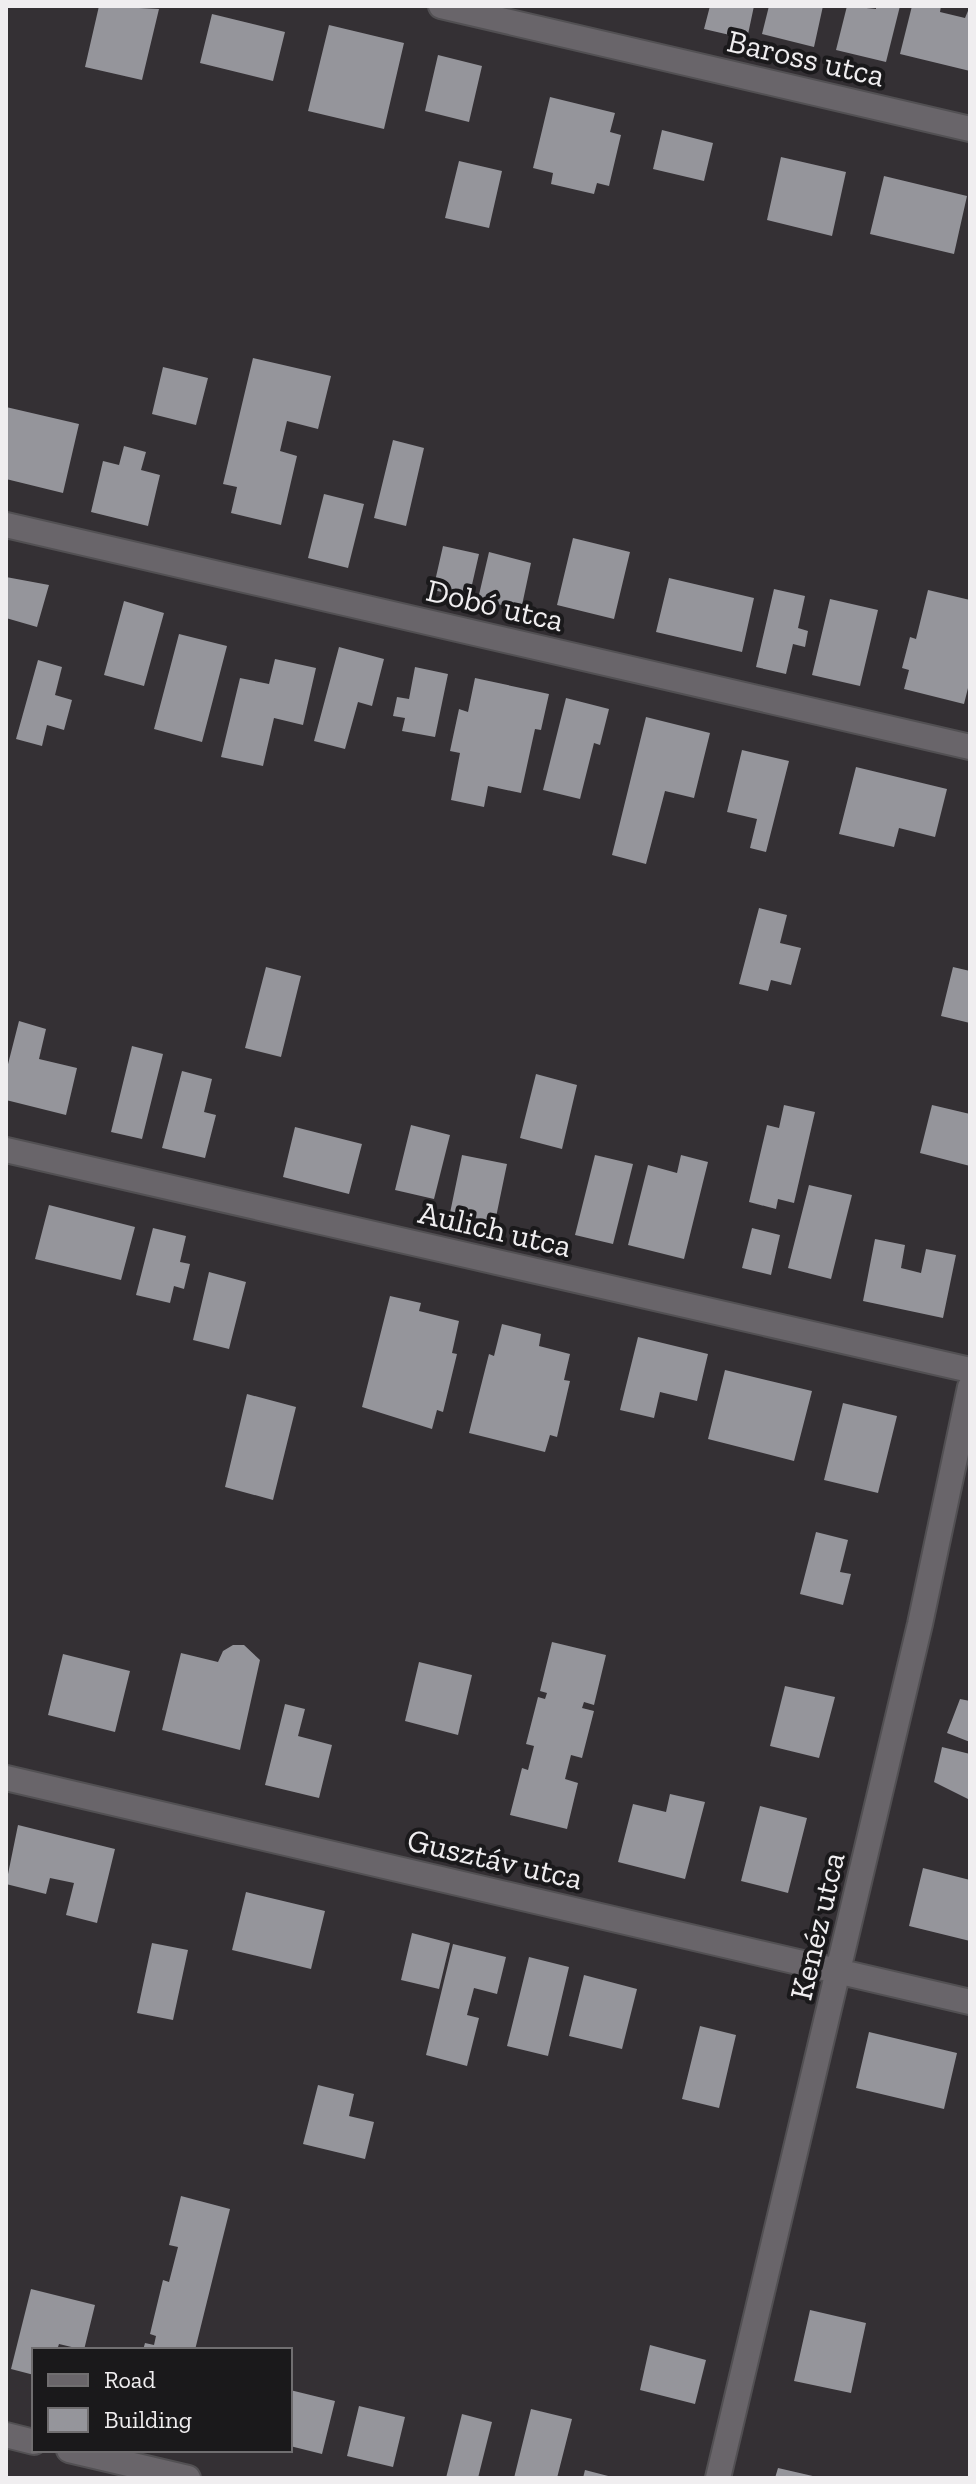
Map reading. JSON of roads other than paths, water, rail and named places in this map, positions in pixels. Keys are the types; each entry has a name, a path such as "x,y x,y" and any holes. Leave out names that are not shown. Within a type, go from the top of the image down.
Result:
{"street":[{"name":"Baross utca","path":"441,6 970,129"},
{"name":"Dobó utca","path":"6,525 970,747"},
{"name":"Aulich utca","path":"6,1150 970,1370"},
{"name":"Kenéz utca","path":"718,2478 920,1624 970,1387"},
{"name":"Gusztáv utca","path":"6,1778 970,2002"},
{"path":"6,2435 32,2442"},
{"path":"78,2452 188,2478"}]}
